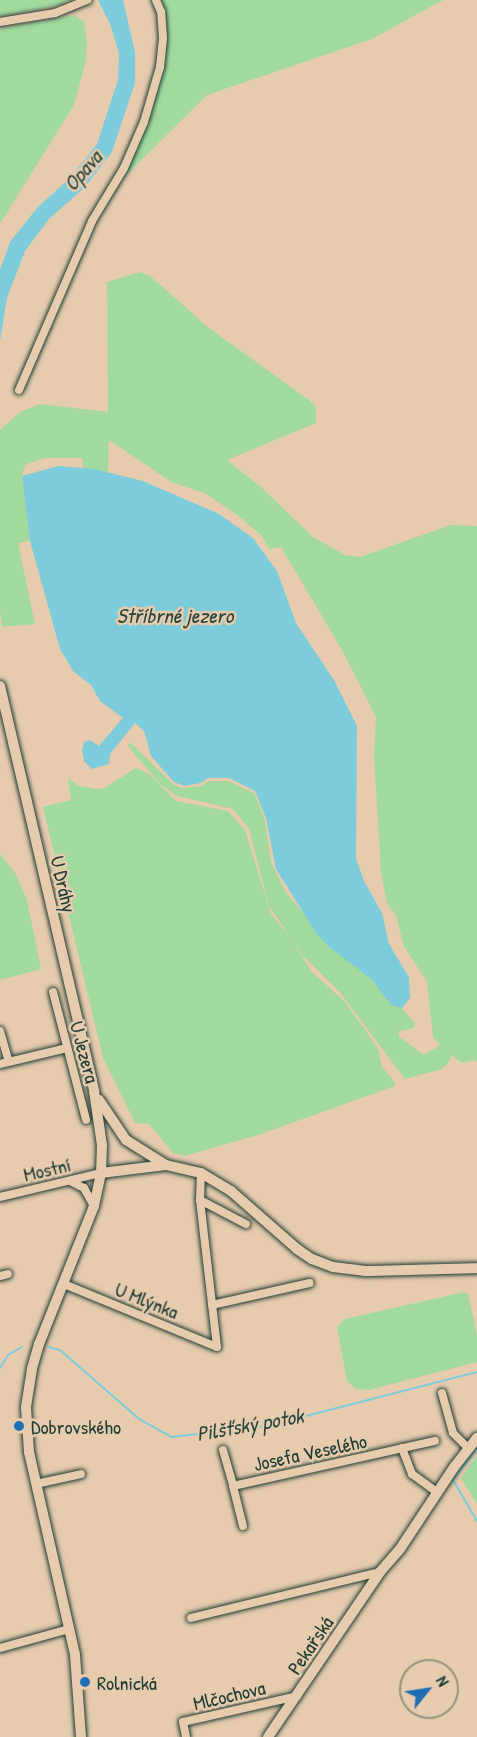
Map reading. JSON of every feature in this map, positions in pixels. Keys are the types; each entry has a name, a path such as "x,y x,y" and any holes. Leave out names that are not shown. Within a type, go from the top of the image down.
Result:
{"street":[{"path":"0,22 56,13 88,0"},
{"path":"20,390 92,221 124,168 144,122 160,67 162,48 164,27 156,0"},
{"name":"U Dráhy","path":"0,686 94,1091 102,1145 101,1173 166,1165"},
{"name":"U Jezera","path":"53,992 86,1120"},
{"path":"0,1031 4,1063 67,1048"},
{"name":"U Dráhy","path":"94,1091 126,1140 166,1165 201,1173 231,1191 304,1254 333,1267 366,1271 477,1268"},
{"path":"81,1737 79,1682 26,1430 28,1385 39,1344 94,1206 101,1173"},
{"name":"Mostní","path":"0,1197 101,1173"},
{"path":"201,1173 200,1200 212,1305 310,1282"},
{"path":"70,1181 84,1188 94,1206"},
{"path":"200,1200 246,1224"},
{"name":"U Mlýnka","path":"64,1284 217,1347 212,1305"},
{"path":"442,1393 453,1433 469,1449"},
{"name":"Pekařská","path":"268,1737 380,1572 400,1549 477,1438"},
{"name":"Josefa Veselého","path":"243,1526 233,1486 435,1441"},
{"path":"402,1448 411,1474 438,1493"},
{"path":"223,1450 233,1486"},
{"path":"36,1484 81,1474"},
{"name":"Pekařská","path":"191,1618 380,1572"},
{"path":"0,1648 69,1629"},
{"name":"Mlčochova","path":"186,1737 183,1722 297,1696"}],"green space":[{"path":"0,0 69,0 56,6 0,16"},
{"path":"162,0 443,0 372,39 207,95 124,177 165,65 167,29"},
{"path":"75,15 84,22 87,41 86,60 74,105 0,224 0,29"},
{"path":"140,272 150,276 209,328 316,407 316,423 227,460 263,489 313,537 345,555 360,557 451,525 477,526 477,1062 475,1060 462,1063 452,1055 446,1066 439,1070 405,1079 339,991 303,956 291,939 312,972 345,1002 366,1031 378,1049 382,1067 394,1081 395,1086 258,1135 185,1156 173,1153 149,1124 135,1123 103,1058 43,807 71,800 68,778 79,786 104,788 136,768 149,774 176,801 228,811 245,830 271,914 290,937 269,906 249,829 233,809 177,796 160,784 127,745 131,743 173,784 182,788 202,786 208,781 228,781 254,793 264,817 271,862 286,893 339,953 371,979 391,1005 402,1008 415,1023 414,1028 399,1031 399,1037 424,1055 440,1045 433,1037 427,982 404,946 396,916 387,903 381,872 374,756 376,717 342,650 281,547 269,549 261,535 205,493 171,482 109,440 108,472 83,468 82,458 44,458 25,465 22,476 30,541 18,543 35,624 2,627 0,610 0,430 20,412 40,404 108,412 107,282"},
{"path":"0,854 16,874 27,900 41,969 0,980"},
{"path":"464,1292 468,1294 477,1335 477,1362 369,1390 356,1389 347,1381 337,1327 345,1319"},
{"path":"477,1455 477,1504 461,1478"}],"water":[{"name":"Opava","path":"98,0 123,0 135,52 135,83 112,152 85,187 49,219 25,251 7,298 0,341 0,270 10,242 37,208 72,176 97,144 118,80 119,53 110,24"},
{"name":"Stříbrné jezero","path":"58,466 94,469 143,481 219,514 253,538 277,571 296,623 334,680 357,726 356,859 364,881 382,913 389,944 409,977 410,998 402,1008 391,1005 371,979 328,946 316,933 276,869 266,818 255,791 229,778 208,778 201,783 184,786 174,782 151,756 144,731 135,723 110,754 109,764 92,769 84,761 82,750 84,742 90,740 99,746 123,718 100,701 91,685 73,671 60,649 30,541 22,476"}],"waterway":[{"name":"Pilšťský potok","path":"0,1368 8,1355 22,1347"},
{"name":"Pilšťský potok","path":"49,1347 60,1350 139,1419 172,1437 267,1426 477,1372"},
{"path":"477,1449 453,1480 477,1521"}],"place":[{"name":"Dobrovského","path":"19,1426"},
{"name":"Rolnická","path":"85,1682"}]}
